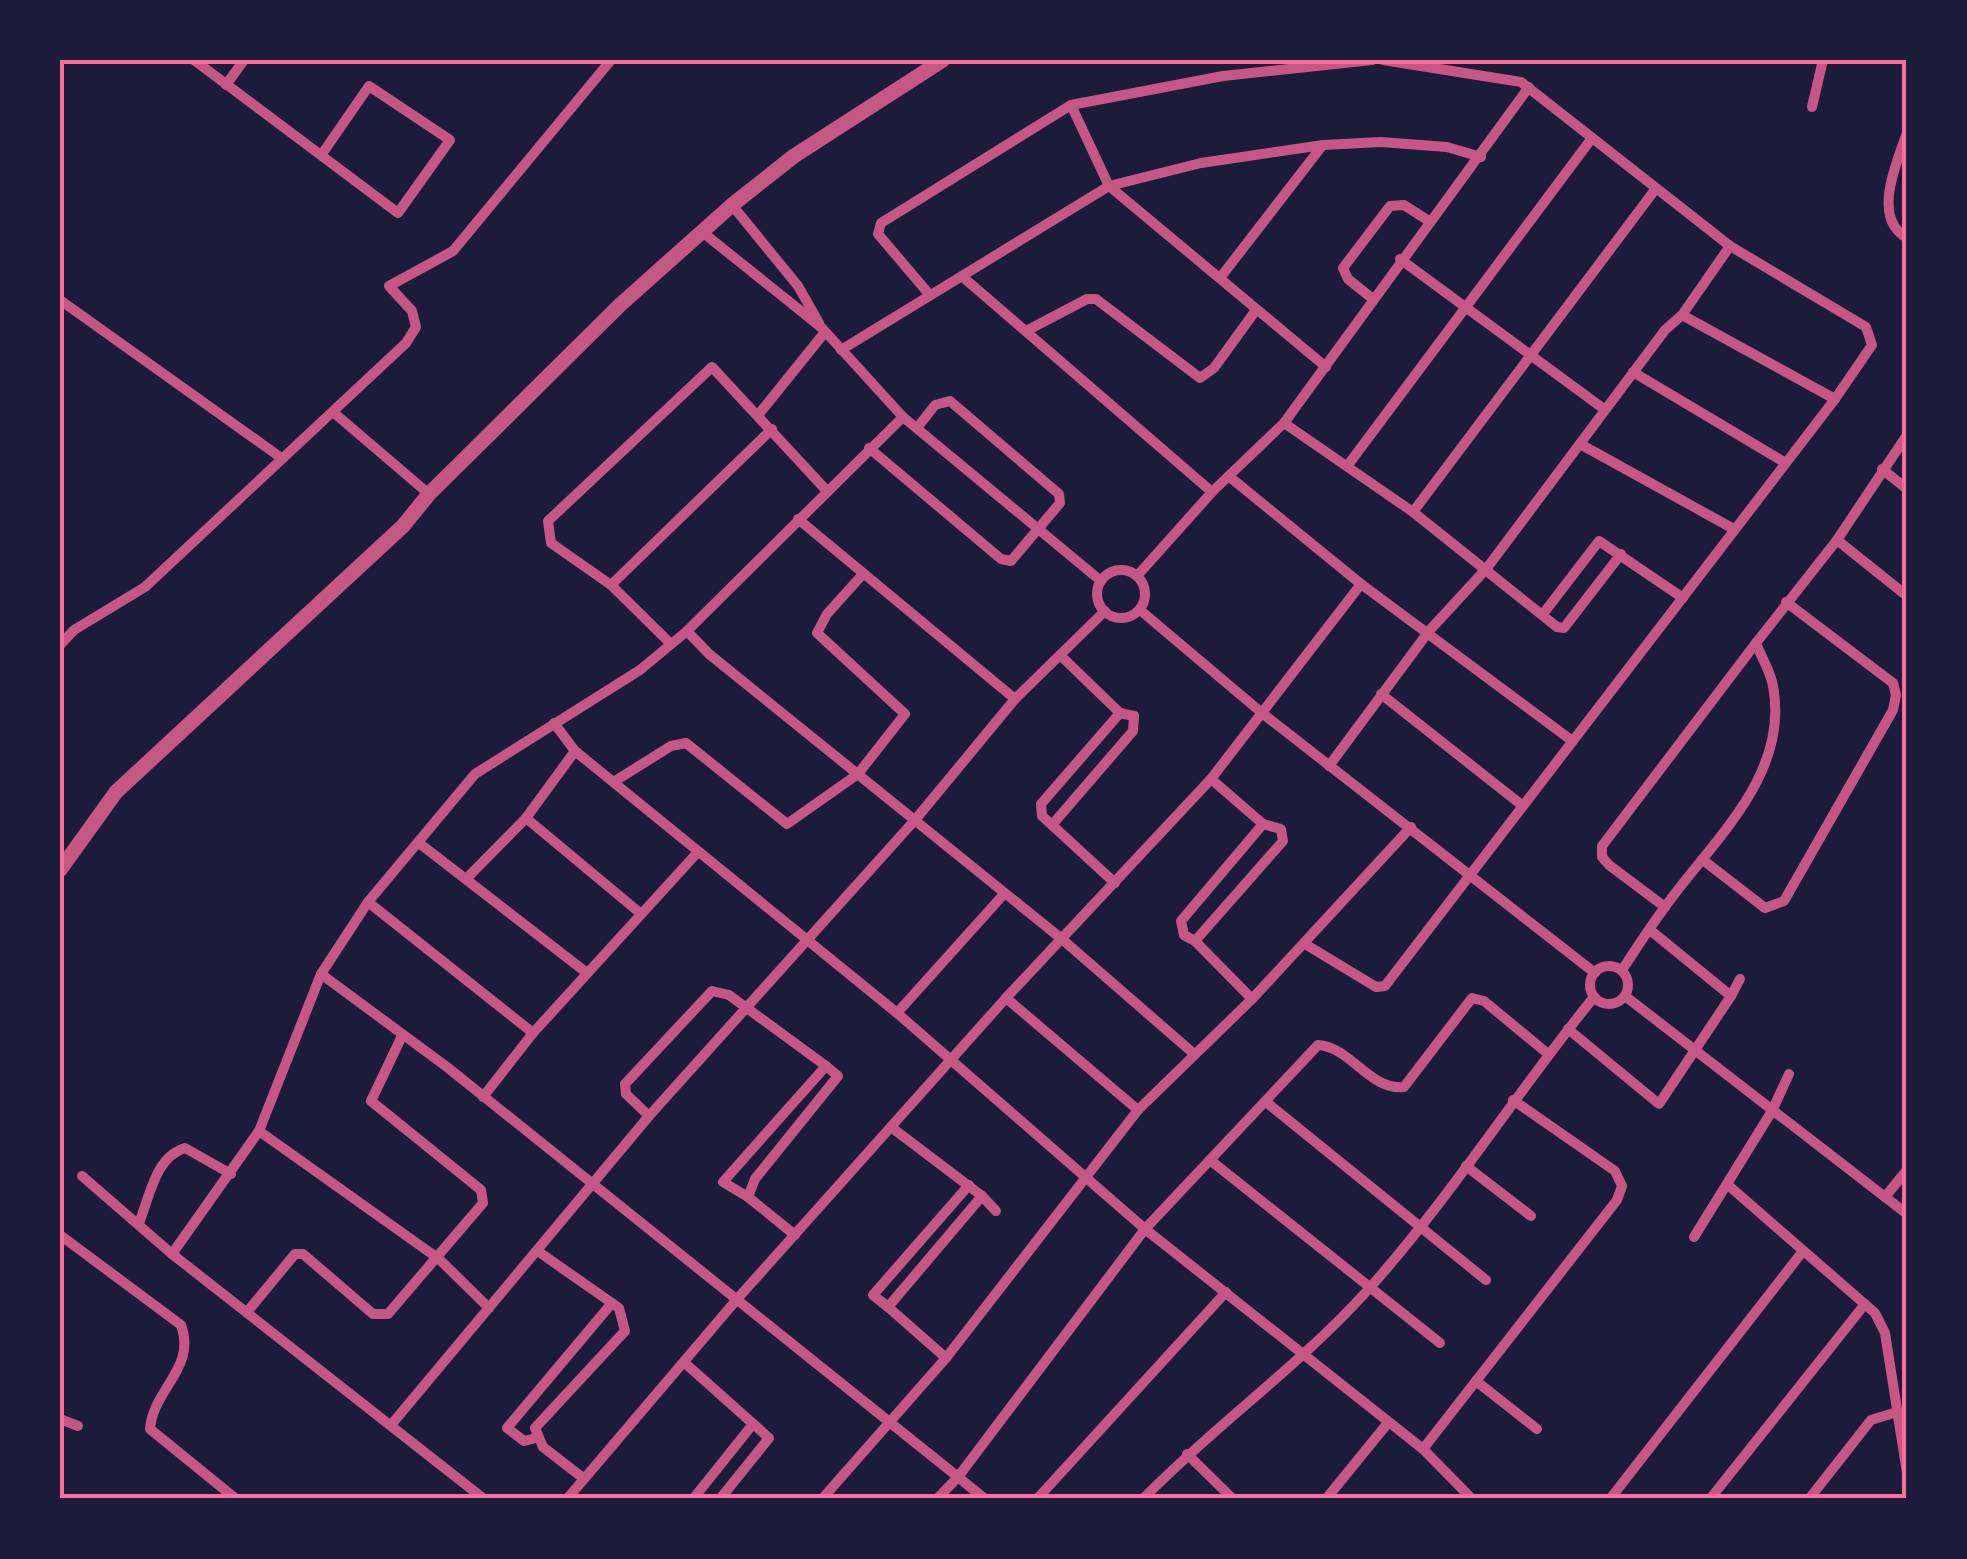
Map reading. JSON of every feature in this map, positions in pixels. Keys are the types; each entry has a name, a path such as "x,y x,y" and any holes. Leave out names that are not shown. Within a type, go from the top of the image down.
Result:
{"street":[{"path":"194,60 398,213 450,140 369,86 322,154"},
{"path":"226,84 244,60"},
{"path":"60,645 74,630 146,588 280,457 406,343 416,326 412,312 389,286 453,250 610,60"},
{"path":"60,870 116,792 403,526 429,494 702,231 794,156 942,60"},
{"path":"930,294 878,234 881,223 1072,105 1223,76 1372,60"},
{"path":"1305,944 1376,988 1385,986 1684,598 1732,528 1835,399 1872,345 1866,327 1730,246 1654,191 1529,87 1383,60"},
{"path":"1812,107 1823,60"},
{"path":"1138,576 1212,492 1284,422 1529,87"},
{"path":"1072,105 1109,186 1326,367"},
{"path":"1907,133 1888,198 1890,220 1907,238"},
{"path":"1348,465 1592,138"},
{"path":"842,350 1109,186 1201,162 1323,145 1381,142 1447,147 1482,156"},
{"path":"1220,278 1323,145"},
{"path":"1412,512 1654,191"},
{"path":"732,205 798,286 823,330"},
{"path":"1373,298 1348,279 1343,268 1390,206 1404,205 1429,221"},
{"path":"702,231 823,330 903,417 1101,582"},
{"path":"1329,766 1430,631 1486,568 1664,330 1682,314 1730,246"},
{"path":"1400,259 1604,409"},
{"path":"964,278 1212,492"},
{"path":"1028,330 1087,298 1096,299 1200,378 1214,368 1256,310"},
{"path":"60,300 280,457"},
{"path":"1682,314 1835,399"},
{"path":"758,414 823,330"},
{"path":"671,644 611,585 551,544 548,522 712,367 827,491"},
{"path":"1633,372 1784,462"},
{"path":"870,448 1006,561 1016,557 1060,503 1059,494 950,401 935,404 917,428"},
{"path":"334,412 429,494"},
{"path":"172,1254 259,1131 321,974 368,902 475,774 640,670 687,631 903,417"},
{"path":"1284,422 1412,512 1564,628 1621,554"},
{"path":"611,585 772,430"},
{"path":"1665,906 1609,865 1602,857 1602,846 1837,540 1907,436"},
{"path":"1580,444 1732,528"},
{"path":"1882,470 1907,489"},
{"path":"1230,478 1361,584 1430,631 1571,740"},
{"path":"798,519 1015,699"},
{"path":"1543,614 1599,540 1684,598"},
{"path":"1837,540 1907,596"},
{"path":"1118,571 1138,576 1145,598 1140,610 1126,618 1105,612 1098,598 1101,582 1118,571"},
{"path":"616,781 671,746 686,743 787,824 858,774 905,714 817,634 827,614 863,574"},
{"path":"567,1499 686,1364 738,1298 950,1060 1212,779 1361,584"},
{"path":"1703,860 1765,908 1784,901 1893,710 1893,683 1786,602"},
{"path":"1140,610 1262,713 1595,973"},
{"path":"391,1425 650,1116 915,820 1015,699 1105,612"},
{"path":"687,631 709,654 1063,940 1193,1053"},
{"path":"1622,970 1665,906 1746,804 1768,747 1773,685 1756,643"},
{"path":"1052,826 1134,731 1134,716 1120,713 1062,656"},
{"path":"1381,694 1523,806"},
{"path":"1114,882 1042,816 1041,804 1120,713"},
{"path":"554,722 575,752 616,781 697,853 897,1012 1145,1229 1308,1354 1387,1424 1423,1449 1472,1499"},
{"path":"468,877 526,818 575,752"},
{"path":"1196,940 1284,841 1280,830 1264,824 1212,779"},
{"path":"526,818 640,913"},
{"path":"1252,998 1196,940 1184,935 1181,922 1264,824"},
{"path":"822,1499 946,1358 1138,1110 1305,944 1411,827"},
{"path":"420,843 587,973"},
{"path":"483,1097 533,1033 697,853"},
{"path":"897,1012 1004,894"},
{"path":"368,902 533,1033"},
{"path":"1650,930 1732,996"},
{"path":"1610,966 1622,970 1628,981 1625,996 1607,1005 1594,996 1590,987 1595,973 1610,966"},
{"path":"321,974 738,1298 984,1499"},
{"path":"1568,1029 1659,1104 1740,979"},
{"path":"650,1116 626,1094 625,1084 712,991 729,995 826,1066 838,1076 755,1179 748,1197"},
{"path":"1143,1499 1187,1454 1308,1354 1369,1288 1594,996"},
{"path":"1625,996 1907,1214"},
{"path":"1006,998 1138,1110"},
{"path":"937,1499 958,1478 1145,1229 1318,1044 1332,1046 1382,1083 1404,1087 1472,998 1484,1001 1547,1054"},
{"path":"247,1312 295,1254 304,1254 373,1314 388,1314 438,1259 485,1197 371,1101 402,1036"},
{"path":"795,1235 724,1182 826,1066"},
{"path":"1694,1237 1772,1111 1789,1074"},
{"path":"1423,1449 1617,1200 1622,1186 1615,1171 1513,1100"},
{"path":"1266,1102 1486,1280"},
{"path":"891,1127 969,1184 996,1211"},
{"path":"259,1131 438,1259 490,1308"},
{"path":"140,1223 162,1162 173,1152 185,1148 231,1174"},
{"path":"1210,1160 1440,1343"},
{"path":"1466,1166 1531,1216"},
{"path":"1885,1197 1907,1170"},
{"path":"82,1176 172,1254 484,1499"},
{"path":"946,1358 872,1295 969,1184"},
{"path":"1728,1185 1875,1313 1885,1333 1907,1473"},
{"path":"888,1308 982,1196"},
{"path":"60,1235 182,1325 188,1342 186,1356 151,1417 150,1429 236,1499"},
{"path":"1610,1499 1804,1251"},
{"path":"539,1252 612,1303 626,1320 625,1331 535,1428 536,1438 583,1478"},
{"path":"1037,1499 1226,1292"},
{"path":"536,1438 524,1441 507,1428 612,1303"},
{"path":"1710,1499 1865,1304"},
{"path":"686,1364 769,1438 720,1499"},
{"path":"1476,1381 1537,1429"},
{"path":"1810,1499 1871,1420 1898,1412"},
{"path":"60,1419 78,1426"},
{"path":"693,1499 754,1424"},
{"path":"1326,1499 1387,1424"},
{"path":"1187,1454 1233,1499"},
{"path":"1334,1489 1345,1499"}]}
